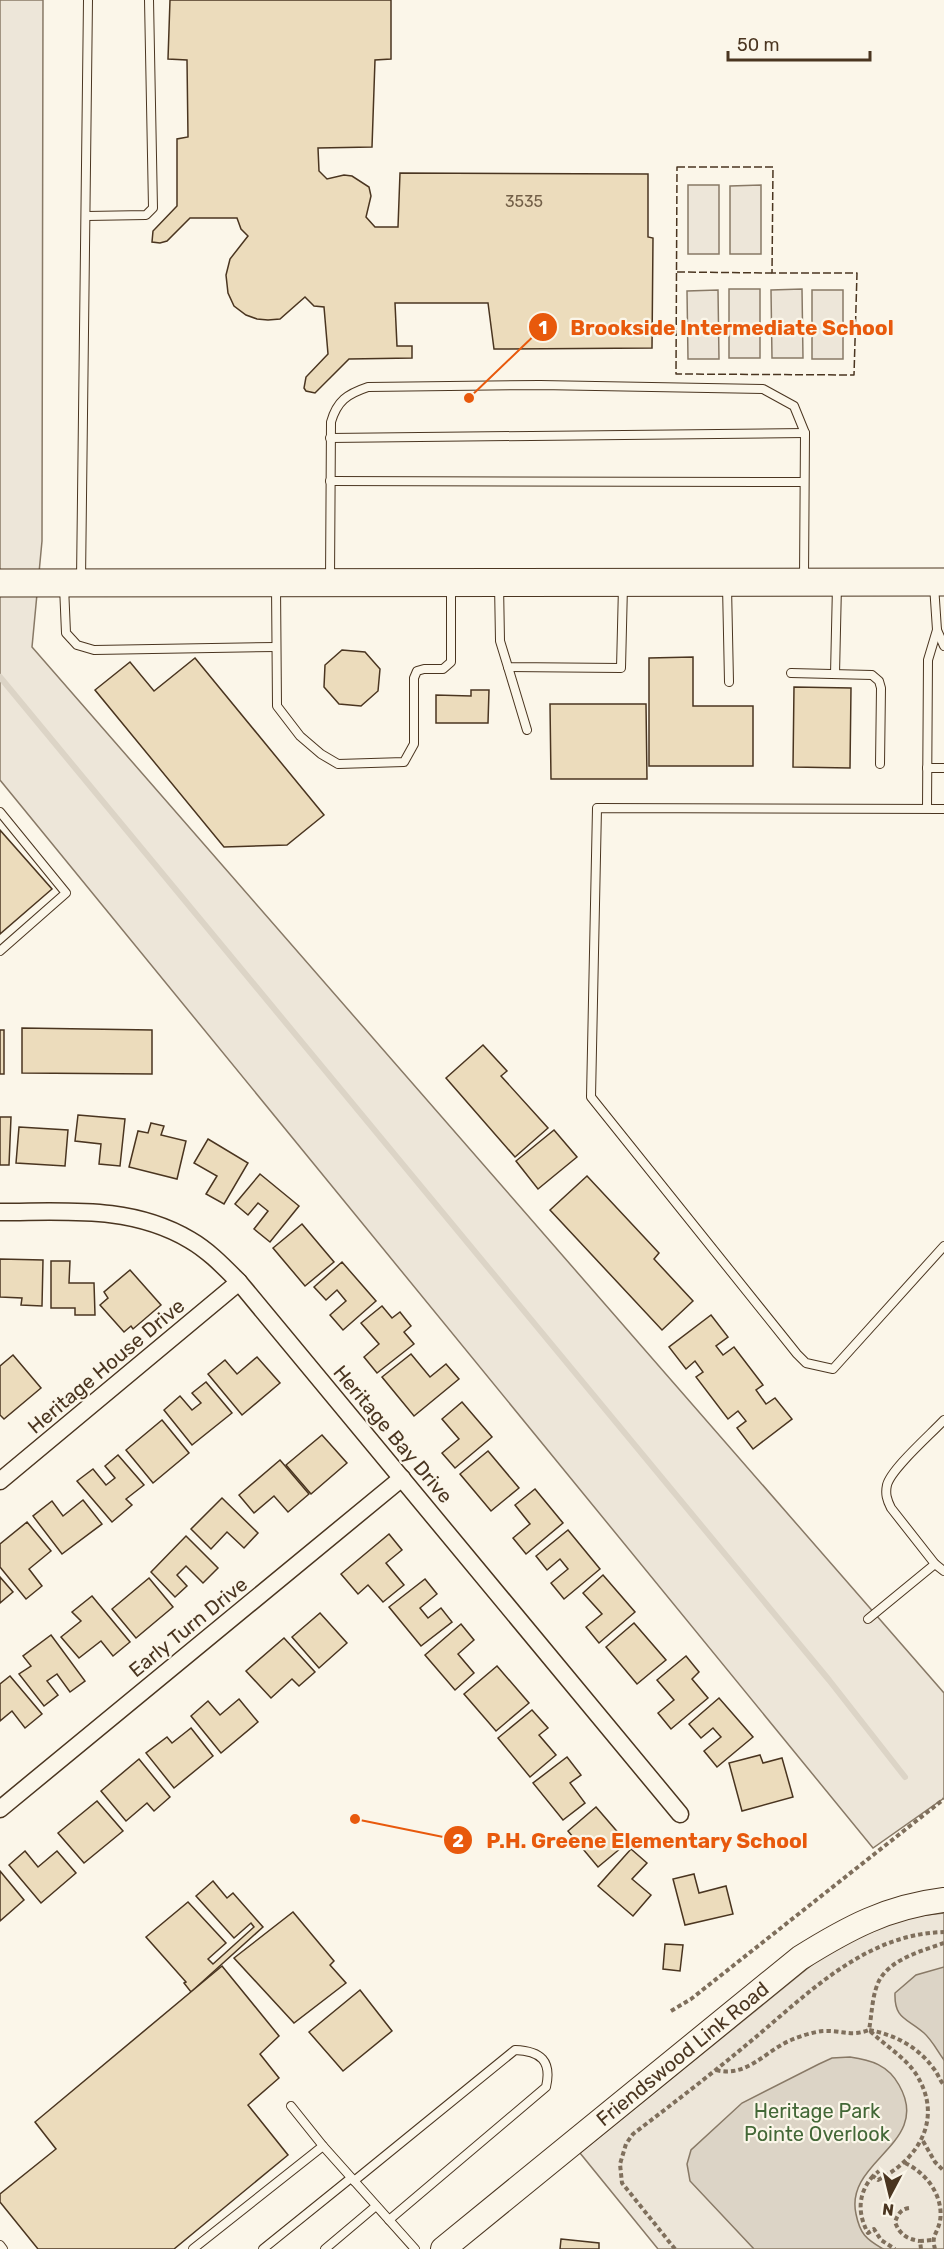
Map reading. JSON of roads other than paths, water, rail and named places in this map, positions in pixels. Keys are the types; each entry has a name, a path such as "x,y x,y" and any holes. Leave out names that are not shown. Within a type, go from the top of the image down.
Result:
{"main road":[{"path":"0,583 939,582"}],"street":[{"name":"Heritage Bay Drive","path":"0,1212 99,1212 139,1218 163,1226 191,1240 212,1255 239,1282 680,1814"},
{"name":"Heritage House Drive","path":"0,1481 239,1282"},
{"name":"Early Turn Drive","path":"0,1809 402,1478"},
{"name":"Friendswood Link Road","path":"443,2249 800,1958 865,1920 922,1903 944,1900"}],"lane":[{"path":"88,0 87,216 72,583 66,633 77,645 94,650 276,647"},
{"path":"87,216 146,215 153,208 149,0"},
{"path":"330,583 330,438 335,407 351,393 368,387 540,385 763,389 794,406 805,433 804,582"},
{"path":"330,438 805,433"},
{"path":"330,482 804,482"},
{"path":"927,808 928,660 937,630 939,582"},
{"path":"276,583 278,706 300,736 321,754 338,764 404,762 414,744 414,678 417,671 443,669 451,662 451,583"},
{"path":"499,583 500,641 527,730"},
{"path":"507,667 621,668 623,583"},
{"path":"727,583 729,682"},
{"path":"835,674 837,583"},
{"path":"937,630 944,646"},
{"path":"791,673 872,675 879,681 881,688 880,764"},
{"path":"927,768 944,768"},
{"path":"944,809 597,808 591,1097 806,1363 832,1369 944,1246"},
{"path":"0,812 66,893 0,951"},
{"path":"944,1420 890,1478 886,1492 891,1508 935,1564 944,1571"},
{"path":"868,1619 935,1564"},
{"path":"264,2249 515,2050 532,2051 542,2059 549,2073 546,2087 389,2220"},
{"path":"291,2106 322,2146 415,2249"},
{"path":"193,2249 322,2146"},
{"path":"325,2249 376,2206"},
{"path":"0,2245 3,2249"}],"waterway":[{"path":"0,677 829,1680 905,1777"}],"place":[{"name":"Brookside Intermediate School","path":"469,398"},
{"name":"P.H. Greene Elementary School","path":"355,1819"}],"park label":[{"name":"Heritage Park Pointe Overlook","path":"817,2122"}]}
